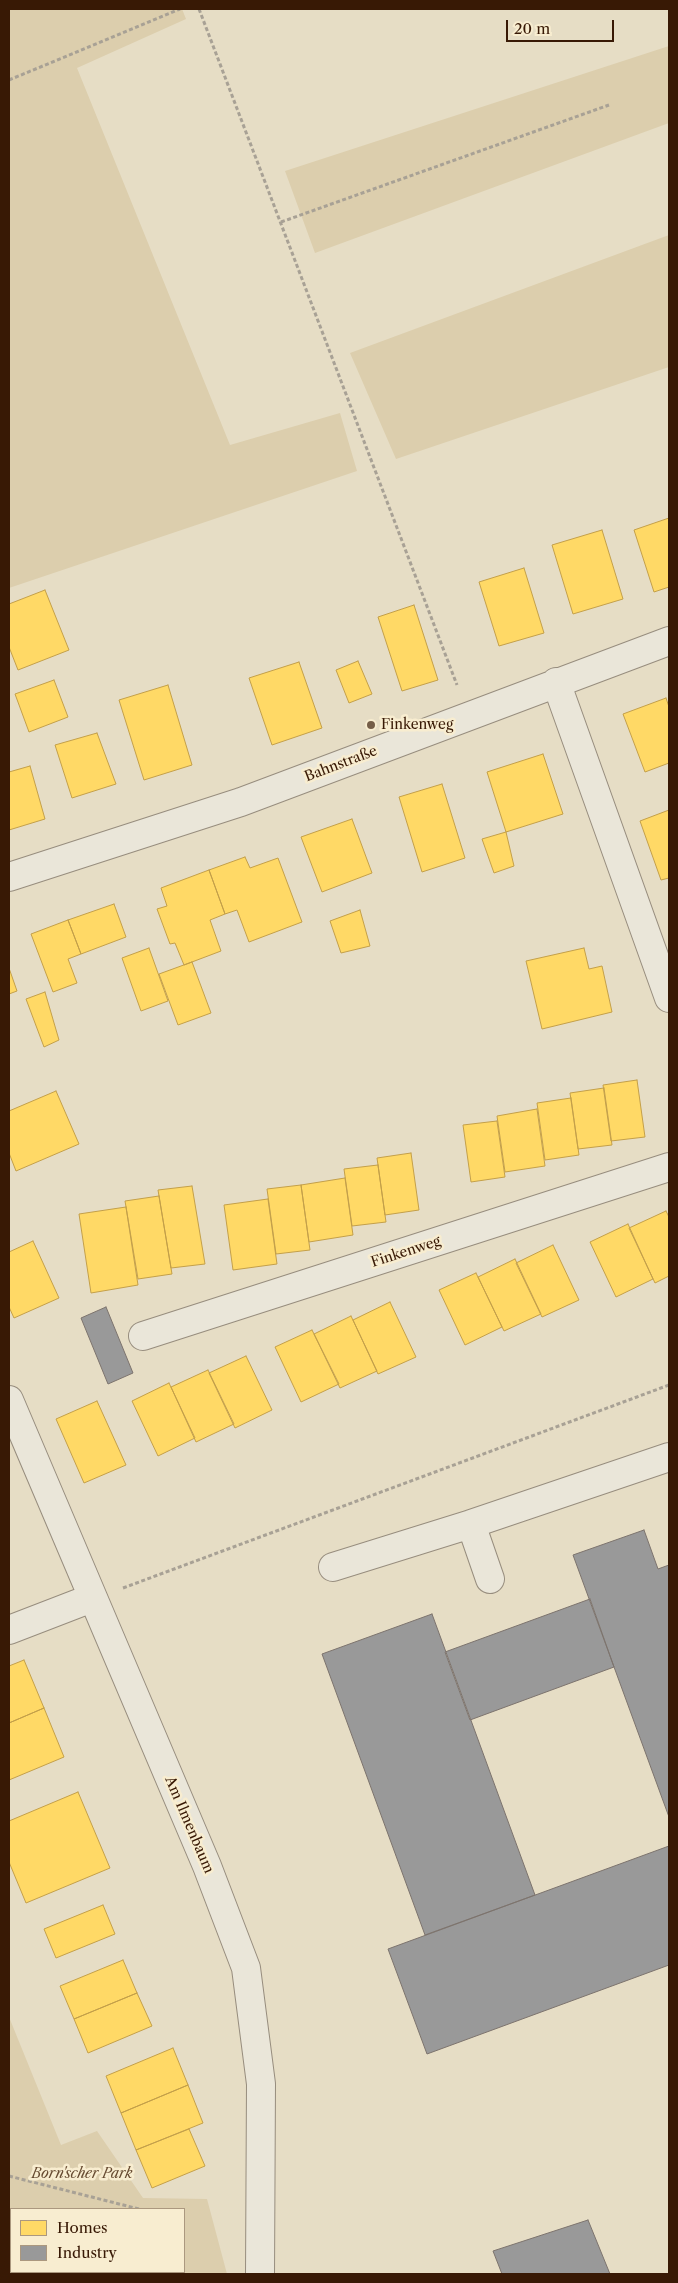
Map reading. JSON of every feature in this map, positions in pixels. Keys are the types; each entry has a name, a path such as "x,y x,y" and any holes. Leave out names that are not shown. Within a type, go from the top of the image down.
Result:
{"street":[{"name":"Bahnstraße","path":"9,877 241,802 669,641"},
{"path":"556,682 669,998"},
{"name":"Finkenweg","path":"143,1336 669,1168"},
{"name":"Am Ilmenbaum","path":"9,1400 207,1866 246,1968 261,2084 260,2274"},
{"path":"333,1567 471,1524 669,1457"},
{"path":"471,1524 490,1579"},
{"path":"9,1630 92,1598"}],"path":[{"path":"9,80 180,9"},
{"path":"199,9 469,716"},
{"path":"281,222 609,105"},
{"path":"92,1598 669,1385"},
{"path":"9,2176 134,2208"}],"green space":[{"path":"9,9 182,9 186,19 77,68 230,445 340,413 357,471 9,588"},
{"path":"669,46 669,123 315,253 285,171"},
{"path":"669,235 669,367 396,459 350,353"},
{"name":"Born'scher Park","path":"9,2017 61,2145 97,2131 143,2198 207,2199 227,2274 137,2273 185,2273 185,2208 10,2208 9,2246"}],"building: Homes":[{"path":"669,518 669,587 654,592 634,530"},
{"path":"602,530 623,599 573,614 552,545"},
{"path":"524,568 544,633 499,646 479,582"},
{"path":"45,590 69,650 18,670 9,647 9,604"},
{"path":"414,605 438,680 402,691 378,617"},
{"path":"358,661 372,694 349,703 336,670"},
{"path":"299,662 322,728 272,745 249,678"},
{"path":"54,680 68,717 29,732 15,694"},
{"path":"168,685 192,765 144,780 119,700"},
{"path":"666,698 669,707 669,763 645,772 623,714"},
{"path":"97,733 116,784 72,798 55,745"},
{"path":"543,754 563,814 506,832 487,772"},
{"path":"30,766 45,819 9,830 9,772"},
{"path":"442,784 465,858 422,872 399,797"},
{"path":"669,810 669,878 661,880 640,821"},
{"path":"352,819 372,873 322,892 301,837"},
{"path":"506,832 514,866 494,873 482,839"},
{"path":"245,857 250,868 278,858 302,922 249,942 237,910 225,914 209,870"},
{"path":"209,870 225,914 210,920 221,951 184,965 175,943 170,944 157,909 167,906 161,888"},
{"path":"114,904 126,937 81,954 68,920"},
{"path":"360,910 370,946 341,953 330,921"},
{"path":"68,920 81,954 68,959 77,983 53,992 31,934"},
{"path":"149,948 168,1001 141,1011 122,958"},
{"path":"584,948 589,969 602,966 612,1012 542,1029 526,961"},
{"path":"192,962 211,1013 178,1025 159,974"},
{"path":"9,968 17,991 9,994"},
{"path":"45,992 59,1040 44,1047 26,999"},
{"path":"637,1080 645,1137 611,1141 603,1085"},
{"path":"604,1088 612,1145 578,1149 570,1093"},
{"path":"56,1091 79,1144 16,1171 9,1153 9,1111"},
{"path":"571,1098 579,1155 545,1160 537,1103"},
{"path":"537,1109 545,1166 505,1172 497,1116"},
{"path":"497,1121 505,1177 471,1182 463,1125"},
{"path":"411,1153 419,1210 385,1215 377,1158"},
{"path":"378,1165 386,1222 352,1226 344,1169"},
{"path":"345,1178 353,1235 309,1242 301,1185"},
{"path":"301,1185 310,1250 276,1254 267,1189"},
{"path":"192,1186 205,1264 171,1268 158,1190"},
{"path":"159,1196 172,1274 138,1279 125,1201"},
{"path":"268,1199 277,1264 233,1270 224,1205"},
{"path":"126,1207 138,1285 91,1293 79,1214"},
{"path":"666,1211 669,1217 669,1276 655,1283 629,1228"},
{"path":"628,1224 653,1279 616,1297 590,1242"},
{"path":"33,1241 59,1298 14,1318 9,1307 9,1252"},
{"path":"553,1245 579,1300 542,1317 516,1263"},
{"path":"515,1259 541,1314 504,1331 478,1277"},
{"path":"476,1273 502,1327 465,1345 439,1290"},
{"path":"390,1302 416,1357 378,1374 353,1320"},
{"path":"351,1316 377,1371 340,1388 314,1334"},
{"path":"312,1330 339,1384 301,1402 275,1347"},
{"path":"246,1356 272,1410 235,1428 209,1373"},
{"path":"208,1370 234,1424 196,1442 171,1387"},
{"path":"169,1383 195,1438 158,1456 132,1401"},
{"path":"97,1401 126,1465 84,1483 56,1419"},
{"path":"24,1660 44,1708 9,1723 9,1666"},
{"path":"44,1708 64,1757 9,1780 9,1723"},
{"path":"78,1792 110,1868 26,1903 9,1862 9,1821"},
{"path":"103,1905 115,1934 56,1958 44,1929"},
{"path":"123,1960 137,1993 74,2019 60,1986"},
{"path":"137,1993 152,2026 88,2053 74,2019"},
{"path":"173,2048 188,2085 121,2113 106,2076"},
{"path":"188,2085 203,2123 136,2150 121,2113"},
{"path":"189,2129 205,2166 152,2188 136,2150"},
{"path":"78,2273 79,2274 13,2274"},
{"path":"78,2273 115,2274 79,2274"}],"building: Industry":[{"path":"106,1307 133,1373 108,1384 81,1318"},
{"path":"644,1530 658,1569 669,1565 669,1817 573,1555"},
{"path":"590,1599 614,1667 470,1720 445,1652"},
{"path":"432,1614 535,1895 425,1935 322,1654"},
{"path":"669,1846 669,1965 427,2054 388,1949"},
{"path":"588,2220 610,2274 502,2274 493,2251"}],"place":[{"name":"Finkenweg","path":"371,725"}]}
